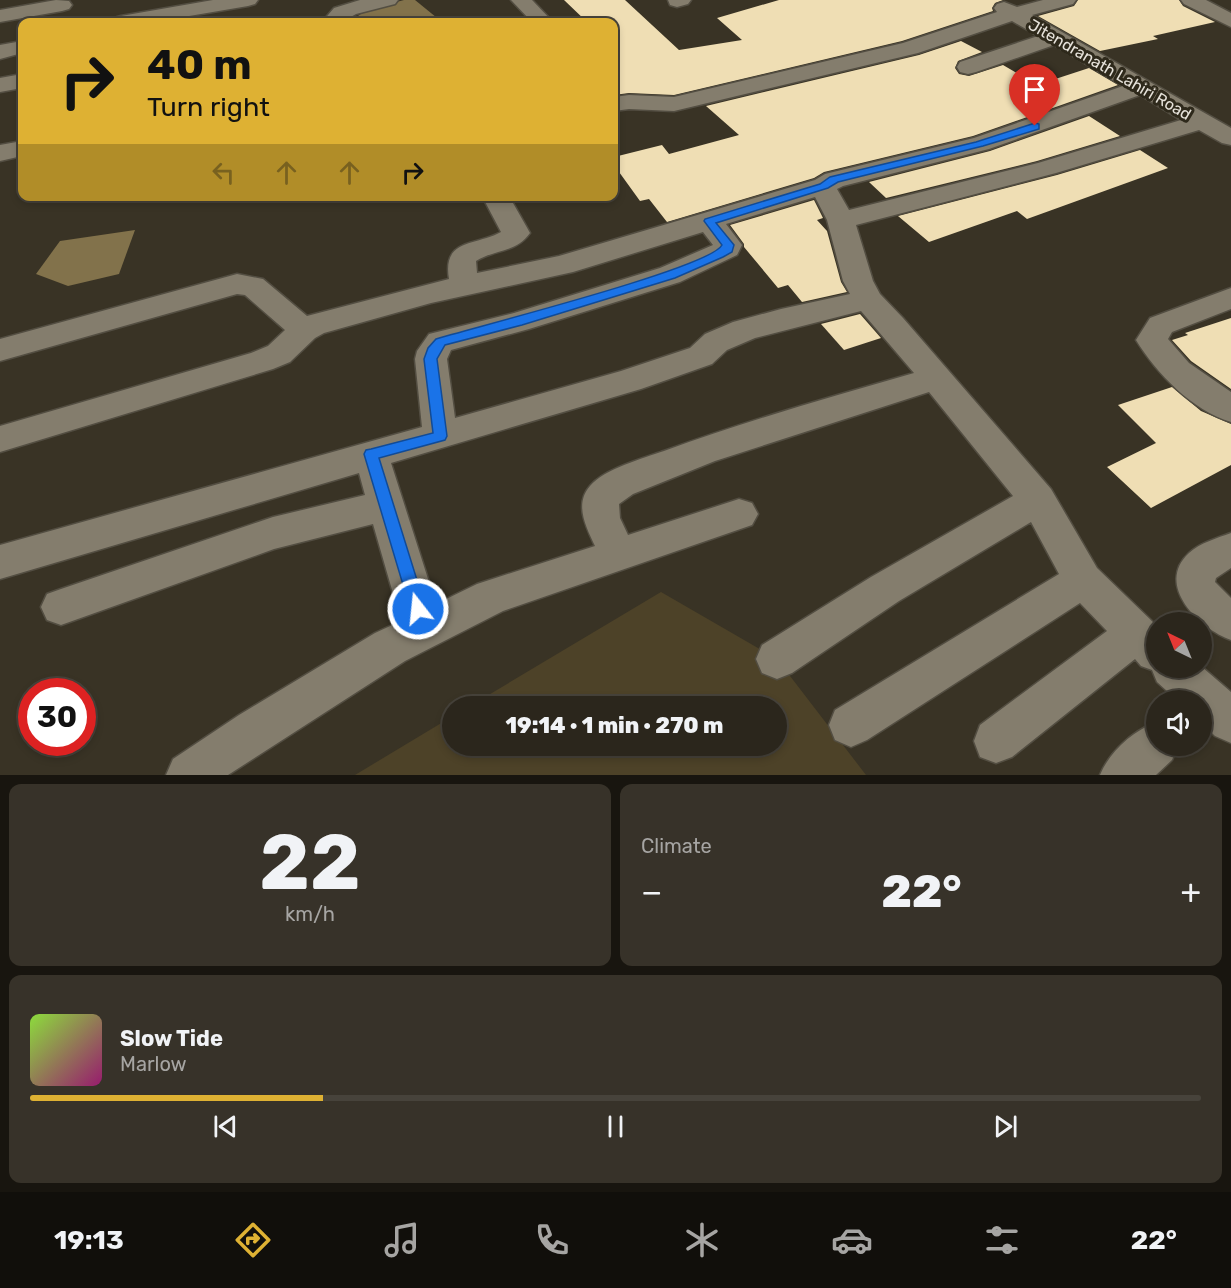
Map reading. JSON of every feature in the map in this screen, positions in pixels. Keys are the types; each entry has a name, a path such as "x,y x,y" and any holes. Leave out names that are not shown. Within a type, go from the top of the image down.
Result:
{"street":[{"path":"144,18 248,0 252,18"},
{"path":"336,18 351,10 388,0"},
{"path":"521,0 539,18"},
{"name":"Jitendranath Lahiri Road","path":"989,0 1231,138"},
{"path":"618,102 674,104 910,48 1013,14 1066,0"},
{"path":"1191,0 1231,21"},
{"path":"0,16 62,9"},
{"path":"968,67 1055,38"},
{"path":"0,52 18,48"},
{"path":"0,85 18,82"},
{"path":"0,439 262,361 289,346 304,330 314,325 465,285 563,265 824,186 834,180 1000,138 1142,87"},
{"path":"841,220 1047,168 1202,122"},
{"path":"0,153 18,150"},
{"path":"824,186 841,220 851,264 868,300 1038,500 1083,580 1146,641"},
{"path":"465,285 462,263 464,257 479,249 509,240 516,233 498,201"},
{"path":"440,436 431,359 433,351 440,342 518,322 670,275 719,255 727,249 728,245 709,221"},
{"path":"0,350 237,284 253,286 304,330"},
{"path":"1231,298 1161,326 1152,340 1167,363 1231,409"},
{"path":"0,562 661,371 701,356 716,342 744,330 781,319 868,300"},
{"path":"619,555 600,515 599,503 604,493 622,482 731,441 936,378"},
{"path":"371,454 424,630"},
{"path":"777,659 885,589 1038,500"},
{"path":"61,607 273,532 387,505"},
{"path":"189,775 255,730 390,647 491,597 739,514"},
{"path":"1231,549 1201,567 1197,574 1196,585 1201,596 1231,622"},
{"path":"851,725 1083,580"},
{"path":"996,741 1146,643"},
{"path":"1182,678 1213,708"},
{"path":"1123,775 1146,753"}],"shaded area":[{"path":"404,0 415,0 437,18 355,18 366,10"},
{"path":"135,230 119,274 68,286 36,274 60,241"},
{"path":"661,592 777,659 866,775 355,775 442,723 442,756 787,756 787,696 487,696"}],"building":[{"path":"564,0 625,0 679,50 742,40 717,18 779,0 1003,0 995,3 993,11 902,41 674,95 618,94 618,18 583,18"},
{"path":"1078,0 1179,0 1183,6 1215,22 1153,36 1158,39 1100,51 1038,16 1074,6"},
{"path":"961,41 982,52 958,61 955,68 959,74 969,76 1003,65 1037,85 1089,68 1118,85 973,136 824,172 814,178 667,222 649,199 640,201 618,171 618,156 662,145 669,154 739,135 706,106 919,55"},
{"path":"1089,116 1120,136 1037,161 886,198 869,182 990,151"},
{"path":"1140,150 1168,168 1027,219 1017,211 929,242 898,216 1057,175"},
{"path":"814,200 823,218 817,220 827,231 841,282 847,292 802,302 788,285 778,288 744,247 730,225"},
{"path":"860,314 881,338 844,350 821,324"},
{"path":"1231,318 1231,389 1191,361 1172,340 1188,335 1185,333"},
{"path":"1172,387 1201,411 1231,424 1231,465 1151,508 1107,467 1156,443 1118,405"}],"route":[{"path":"418,609 371,454 440,436 431,359 433,351 440,342 518,322 670,275 719,255 727,249 728,245 709,221 824,186 834,180 980,144 1035,126"}]}
